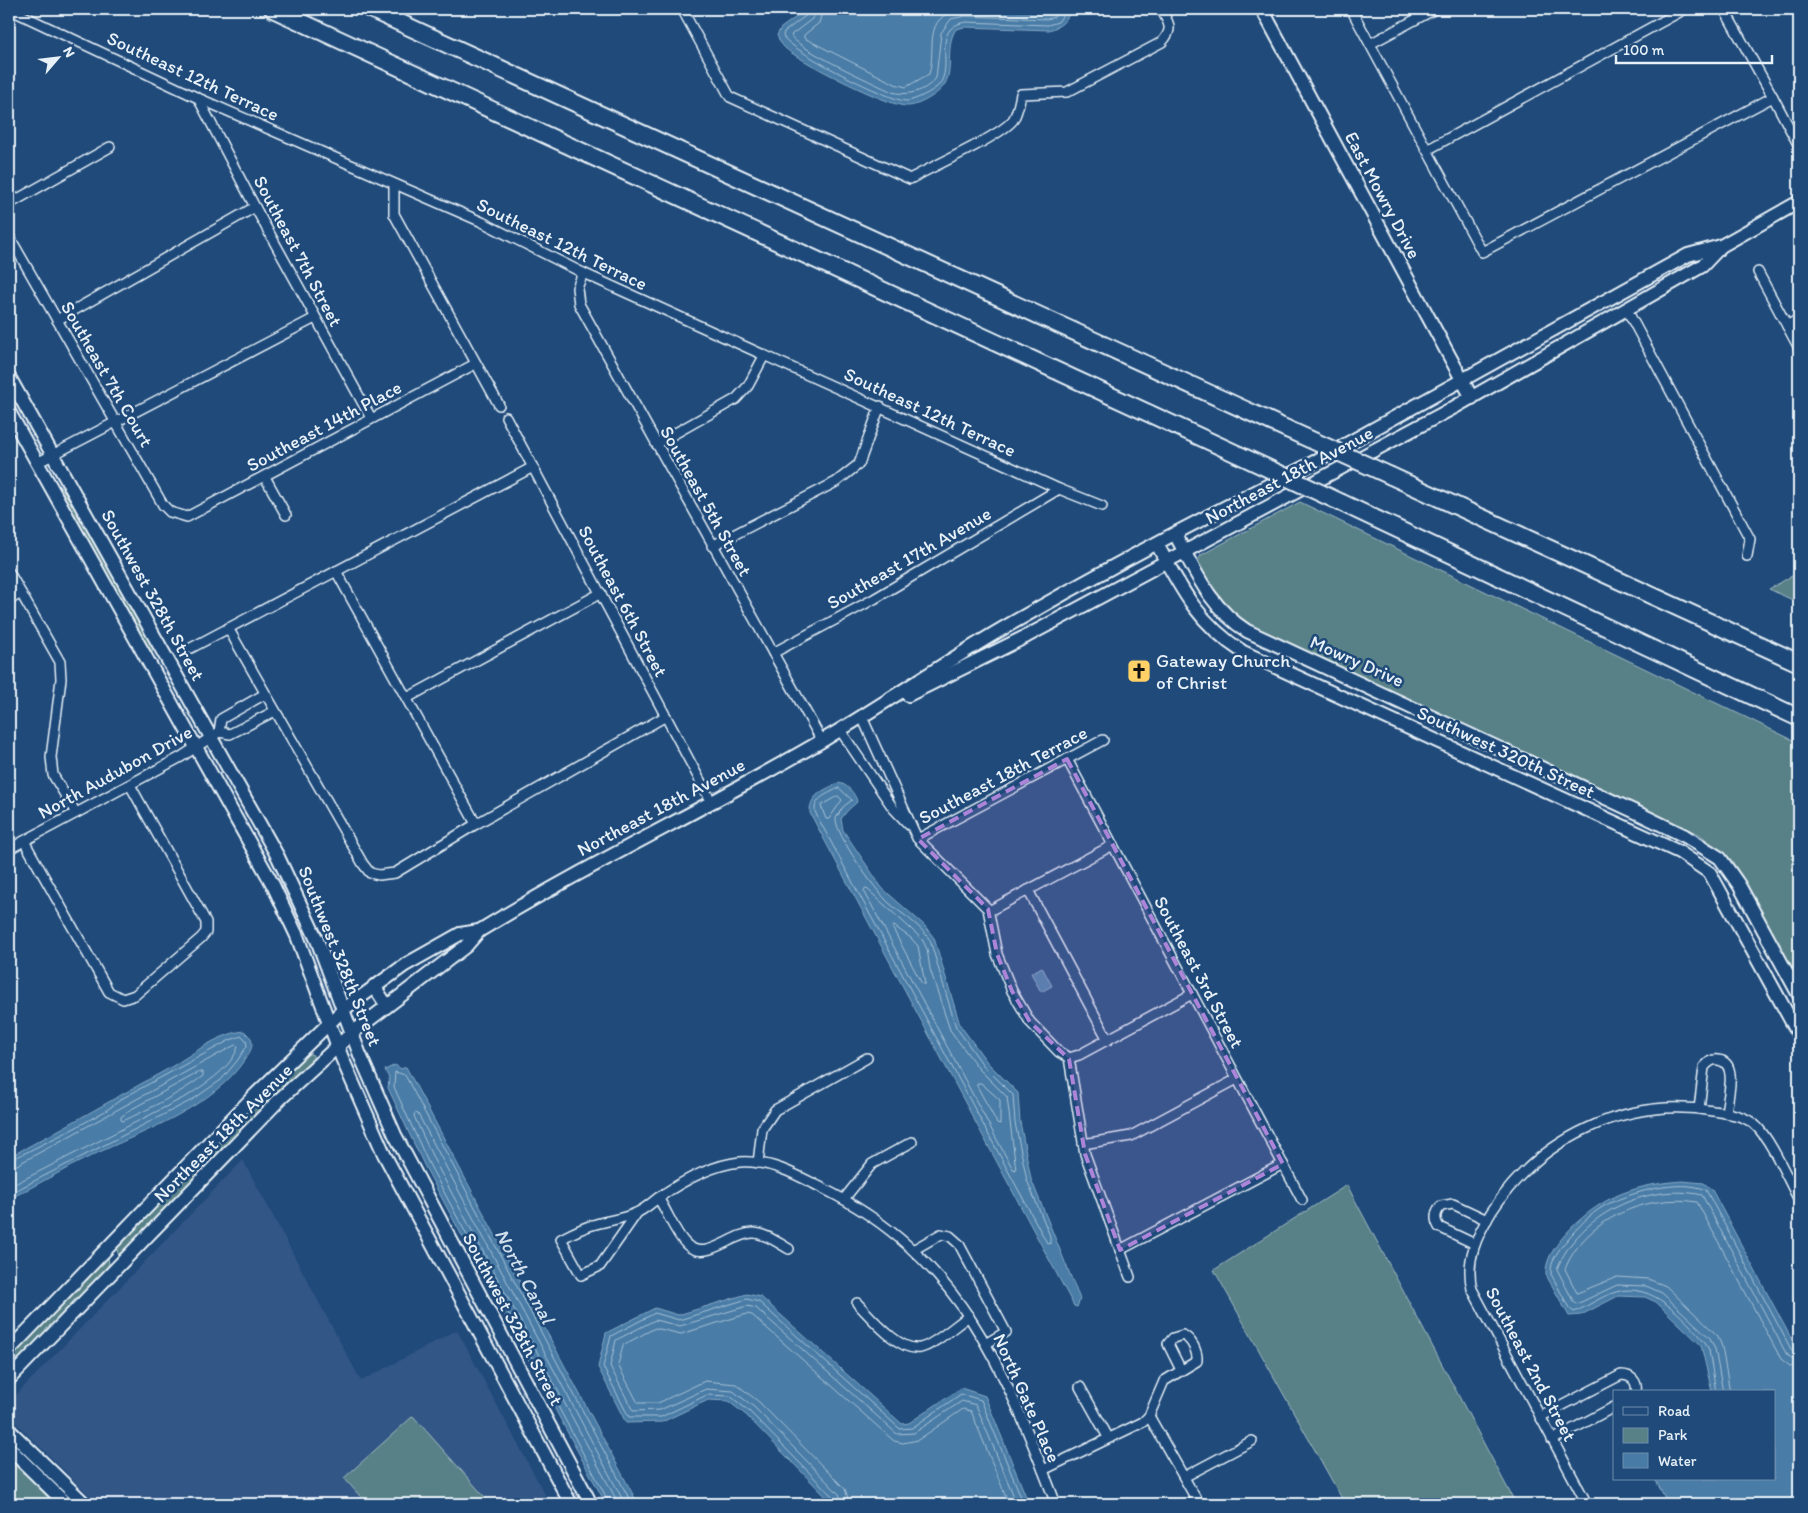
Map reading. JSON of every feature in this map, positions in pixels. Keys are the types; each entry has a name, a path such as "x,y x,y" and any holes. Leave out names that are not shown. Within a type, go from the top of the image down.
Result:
{"highway":[{"path":"273,9 1342,502 1799,718"},
{"path":"370,9 1799,663"}],"street":[{"name":"Southeast 12th Terrace","path":"9,9 198,98 482,222 583,273 764,356 880,406 1059,489 1102,506"},
{"path":"682,9 730,97 910,179 998,132 1013,120 1019,107 1021,94 1067,92 1162,42 1170,34 1171,27 1161,9"},
{"name":"East Mowry Drive","path":"1262,9 1472,398"},
{"path":"1351,9 1482,252 1773,97"},
{"path":"1370,44 1435,9"},
{"path":"1427,150 1685,9"},
{"path":"1724,9 1799,146"},
{"name":"Southeast 7th Street","path":"198,98 315,318 371,418"},
{"path":"9,204 110,147"},
{"path":"394,185 394,214 499,405"},
{"name":"Northeast 18th Avenue","path":"9,1379 281,1098 352,1033 466,946 479,931 580,872 822,741 1006,626 1175,534 1305,468 1688,255 1721,246 1799,202"},
{"path":"57,320 255,207"},
{"name":"Southeast 7th Court","path":"9,236 162,505 170,512 187,517"},
{"name":"Northeast 18th Avenue","path":"862,717 978,661 1472,398 1702,266 1721,246"},
{"path":"1758,272 1799,348"},
{"name":"Southeast 5th Street","path":"583,273 577,288 579,304 822,741"},
{"path":"1627,310 1750,539 1747,556"},
{"path":"37,463 315,318"},
{"path":"1787,326 1799,319"},
{"path":"656,444 736,399 748,386 764,356"},
{"name":"Southeast 14th Place","path":"187,517 475,364"},
{"name":"Southwest 328th Street","path":"9,377 215,734 292,885 317,940 352,1033 395,1135 591,1504"},
{"path":"712,546 836,482 859,464 880,406"},
{"name":"Southwest 328th Street","path":"9,412 197,746 273,886 300,944 338,1046 390,1166 571,1504"},
{"name":"Southeast 6th Street","path":"506,417 711,801"},
{"path":"191,648 533,467"},
{"path":"265,477 286,515"},
{"name":"Southeast 17th Avenue","path":"773,653 874,599 1059,489"},
{"name":"Mowry Drive","path":"1175,534 1213,601 1226,616 1246,630 1685,836 1720,858 1740,885 1799,995"},
{"name":"Southwest 320th Street","path":"1157,544 1185,596 1199,615 1221,637 1243,652 1670,848 1710,873 1799,1035"},
{"path":"336,571 476,824"},
{"path":"9,572 60,662 61,679 50,756 53,775 76,813"},
{"path":"9,600 21,593"},
{"path":"407,698 601,593"},
{"path":"228,628 363,864 370,873 379,875 395,873 476,824 666,716"},
{"path":"265,694 221,719 215,734 230,734 274,711"},
{"path":"862,717 918,839 989,911 997,954 1012,991 1030,1022 1059,1052 1069,1058 1079,1055 1192,994"},
{"path":"840,730 893,808 911,827"},
{"name":"North Audubon Drive","path":"9,849 130,785 215,734"},
{"name":"Southeast 18th Terrace","path":"918,839 1103,740"},
{"name":"Southeast 3rd Street","path":"1067,759 1302,1200"},
{"path":"24,841 109,992 123,999 135,995 201,938 206,932 206,922 130,785"},
{"path":"989,911 1113,845"},
{"path":"1028,890 1108,1040"},
{"name":"Northeast 18th Avenue","path":"9,1350 183,1168 344,1009 374,986 460,934 479,931"},
{"path":"374,986 386,1006"},
{"path":"758,1163 762,1129 775,1110 868,1058"},
{"path":"1069,1058 1082,1144 1087,1163 1130,1277"},
{"path":"1703,1109 1704,1067 1708,1062 1720,1060 1729,1067 1730,1073 1726,1113"},
{"path":"1082,1144 1131,1136 1237,1079"},
{"name":"Southeast 2nd Street","path":"1587,1504 1472,1289 1469,1270 1475,1244 1487,1220 1520,1176 1534,1162 1569,1137 1601,1122 1634,1112 1672,1107 1703,1109 1749,1120 1761,1131 1799,1200"},
{"path":"844,1199 872,1164 912,1142"},
{"name":"North Gate Place","path":"637,1213 658,1198 716,1168 740,1162 758,1163 790,1172 844,1199 874,1217 913,1250 954,1295 987,1343 1012,1392 1056,1504"},
{"path":"183,1168 201,1164 214,1167"},
{"path":"1120,1250 1282,1164"},
{"path":"658,1198 684,1242 694,1250 711,1249 736,1236 751,1233 766,1236 789,1249"},
{"path":"1475,1244 1439,1227 1435,1216 1437,1210 1441,1206 1453,1204 1487,1220"},
{"path":"637,1213 600,1266 581,1276 561,1239 589,1226 637,1213"},
{"path":"913,1250 940,1234 950,1236 956,1241 1006,1332 987,1343"},
{"path":"110,1244 116,1261 113,1271"},
{"path":"857,1303 897,1341 913,1348 920,1348 930,1343 969,1316"},
{"path":"472,1317 492,1318"},
{"path":"1043,1470 1108,1437 1140,1424 1150,1416 1162,1384 1167,1378 1181,1370"},
{"path":"1540,1417 1621,1375 1632,1378 1636,1382 1636,1390"},
{"path":"1080,1387 1108,1437"},
{"path":"1552,1440 1613,1408"},
{"path":"1150,1416 1199,1504"},
{"path":"9,1430 85,1504"},
{"path":"1184,1477 1252,1441"},
{"path":"9,1448 66,1504"}],"highlighted area":[{"path":"1067,759 1283,1164 1120,1250 1085,1154 1069,1059 1030,1022 1012,991 997,954 988,909 918,839"}],"shaded area":[{"path":"243,1160 361,1381 457,1330 550,1504 98,1504 11,1418 9,1415 9,1403 14,1397"}],"green space":[{"path":"60,484 62,484 155,649 152,651 144,641 66,501"},
{"path":"1300,502 1799,743 1799,983 1742,876 1730,858 1699,834 1278,640 1246,622 1230,608 1214,591 1201,571 1199,559 1201,555"},
{"path":"1799,572 1799,603 1769,589"},
{"path":"307,1053 313,1055 313,1061 212,1162 202,1159"},
{"path":"203,1169 119,1256 116,1247 185,1177"},
{"path":"1347,1185 1516,1504 1345,1504 1214,1270"},
{"path":"108,1256 109,1264 103,1273 9,1371 9,1357"},
{"path":"413,1416 491,1504 367,1504 344,1478"},
{"path":"9,1461 61,1504 9,1504"}],"water":[{"path":"807,9 1072,9 1063,22 1049,30 965,27 956,29 950,44 948,77 945,84 929,98 915,105 906,106 881,99 844,82 807,63 785,48 777,35 781,28"},
{"path":"841,783 850,790 857,802 841,819 843,830 882,888 924,925 934,938 960,1025 987,1062 1018,1093 1020,1122 1031,1179 1080,1299 1077,1307 1074,1306 810,813 810,807 815,797"},
{"path":"1042,967 1052,986 1041,992 1031,973"},
{"path":"244,1031 251,1038 252,1044 245,1059 232,1076 197,1104 155,1127 82,1160 9,1199 9,1157 166,1070 213,1041"},
{"name":"North Canal","path":"395,1065 401,1069 406,1067 638,1504 606,1504 424,1165 388,1088 389,1078 385,1070"},
{"path":"1682,1181 1704,1183 1712,1190 1799,1353 1799,1493 1784,1504 1668,1504 1656,1480 1776,1480 1776,1390 1712,1390 1701,1345 1656,1302 1645,1297 1618,1296 1581,1315 1569,1316 1546,1275 1549,1259 1556,1245 1589,1212 1602,1203 1631,1190"},
{"path":"747,1294 761,1297 902,1424 909,1423 961,1388 985,1396 1029,1504 833,1504 746,1415 728,1401 708,1400 662,1422 626,1423 598,1367 606,1333 655,1308 678,1315"}],"place":[{"name":"Gateway Church of Christ","path":"1139,671"}]}
